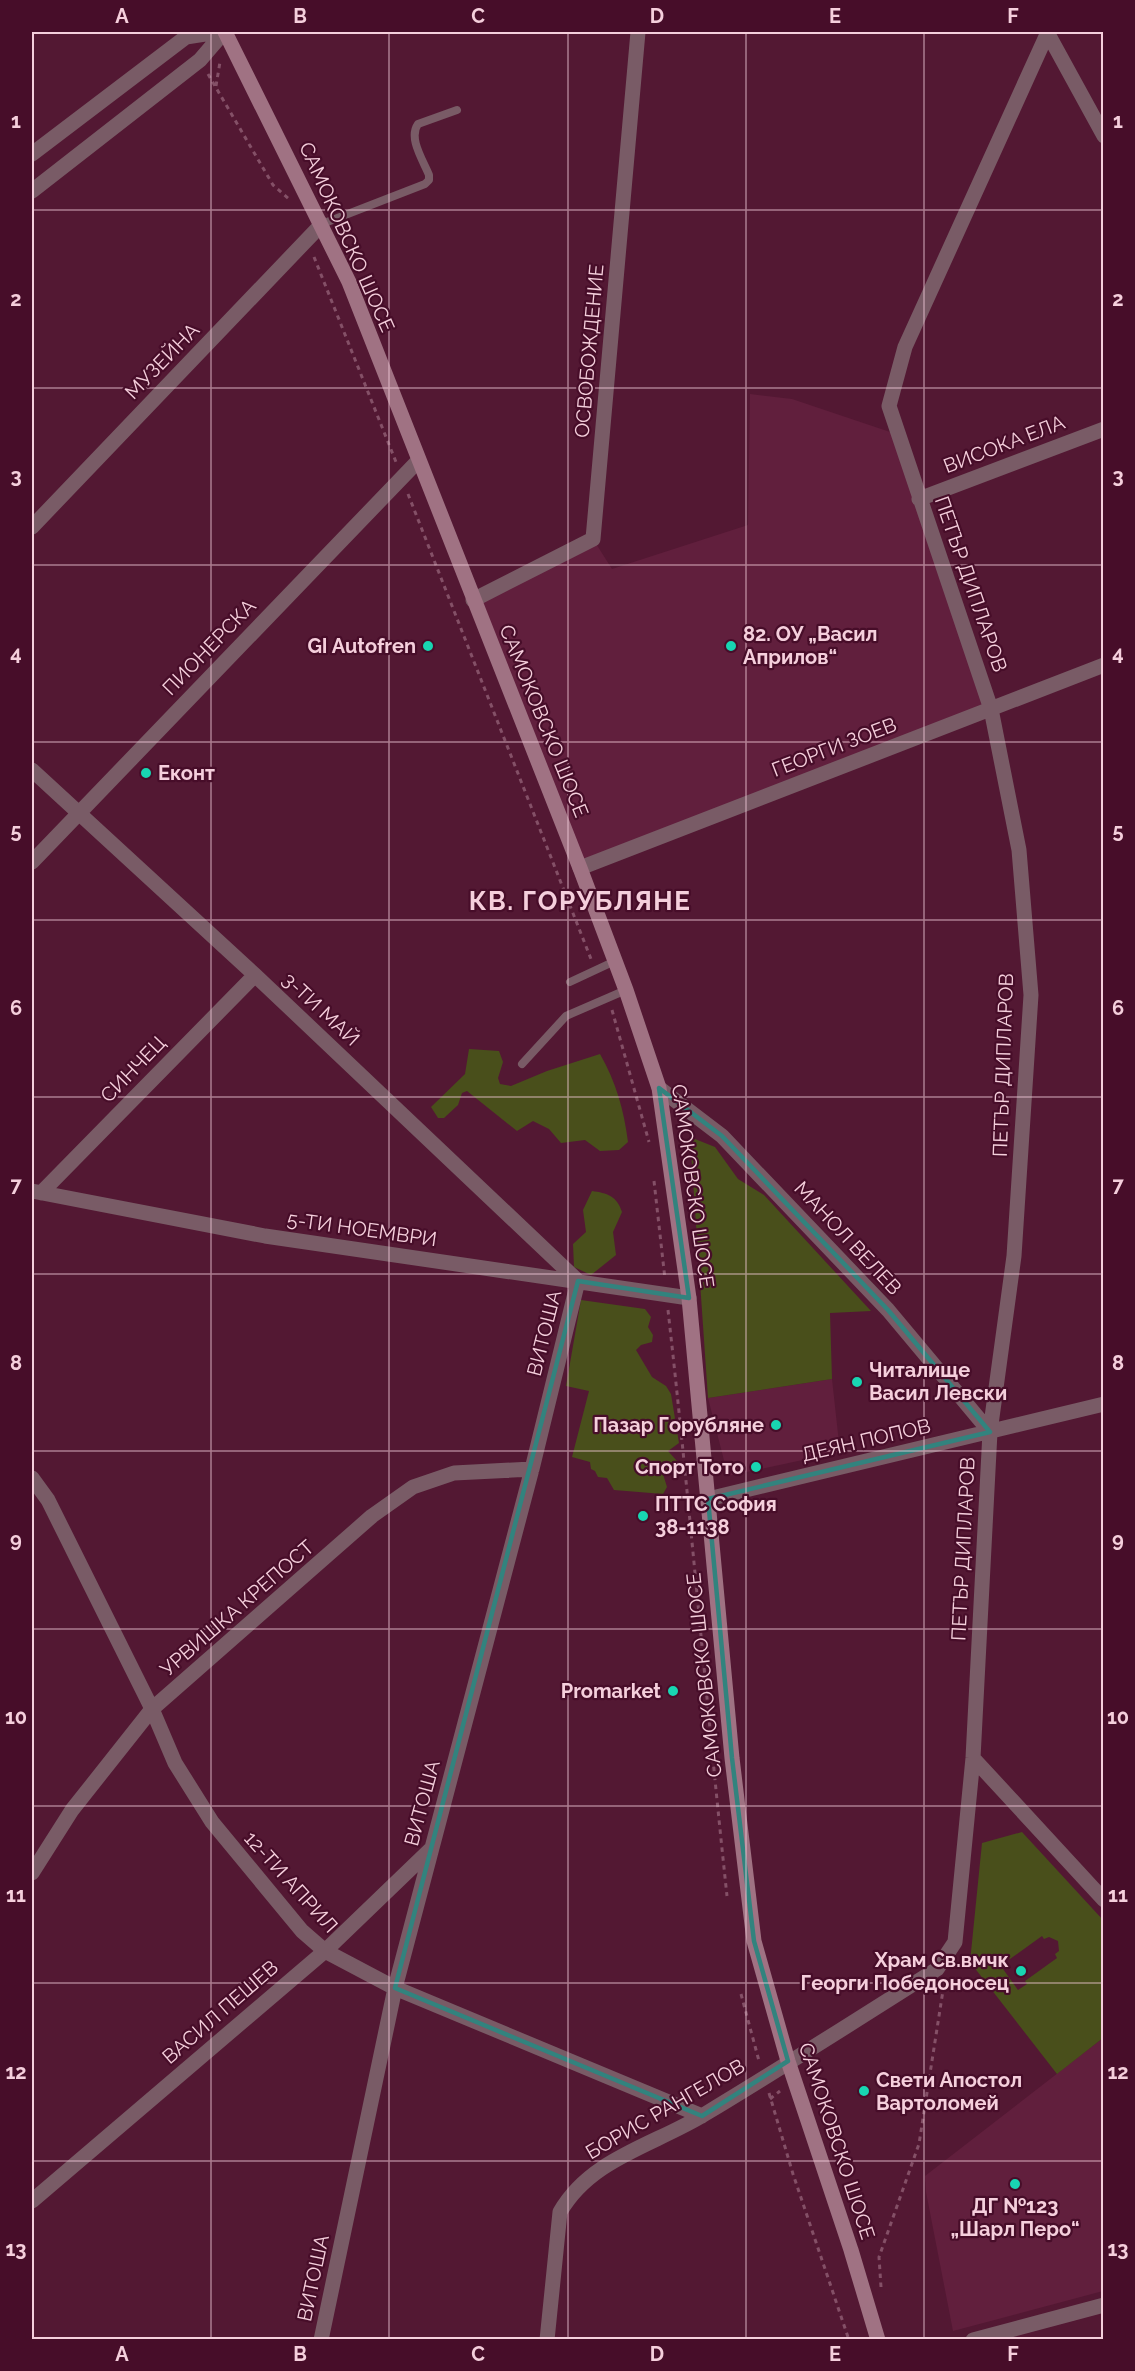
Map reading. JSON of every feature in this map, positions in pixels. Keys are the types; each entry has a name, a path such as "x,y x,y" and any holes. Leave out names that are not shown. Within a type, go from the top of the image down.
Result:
{"main road":[{"name":"САМОКОВСКО ШОСЕ","path":"225,32 349,282 580,868 626,990 659,1088 689,1298 732,1758 754,1941 788,2061 851,2250 878,2340"}],"street":[{"path":"32,154 186,37 218,32"},
{"path":"32,191 200,60 225,32"},
{"name":"ОСВОБОЖДЕНИЕ","path":"473,600 593,539 638,32"},
{"path":"1048,32 1104,136"},
{"name":"ПЕТЪР ДИПЛАРОВ","path":"788,2061 937,1970 955,1942 973,1758 990,1432 1014,1256 1031,994 1019,850 992,709 919,499 890,406 905,347 1048,32"},
{"name":"МУЗЕЙНА","path":"32,527 322,224"},
{"name":"ВИСОКА ЕЛА","path":"919,499 1104,429"},
{"name":"ПИОНЕРСКА","path":"32,862 418,461"},
{"name":"ГЕОРГИ ЗОЕВ","path":"580,868 1104,665"},
{"name":"3-ТИ МАЙ","path":"32,770 77,814 255,975 578,1281"},
{"name":"СИНЧЕЦ","path":"36,1192 255,975"},
{"name":"МАНОЛ ВЕЛЕВ","path":"659,1088 722,1136 888,1310 990,1432"},
{"name":"5-ТИ НОЕМВРИ","path":"36,1192 265,1236 689,1298"},
{"name":"ВИТОША","path":"321,2340 395,1988 532,1469 578,1281"},
{"name":"ДЕЯН ПОПОВ","path":"708,1499 1104,1404"},
{"name":"УРВИШКА КРЕПОСТ","path":"32,1873 72,1810 152,1709 372,1516 413,1487 454,1473 532,1469"},
{"name":"12-ТИ АПРИЛ","path":"32,1478 48,1500 152,1709 175,1763 212,1822 302,1931 325,1951 395,1988 702,2116"},
{"path":"973,1758 1104,1900"},
{"name":"ВАСИЛ ПЕШЕВ","path":"32,2201 325,1951 431,1849"},
{"name":"БОРИС РАНГЕЛОВ","path":"547,2340 560,2212 568,2197 584,2180 602,2167 702,2116 788,2061"},
{"path":"973,2340 1104,2305"}],"lane":[{"path":"322,224 425,184 429,180 429,175 413,136 415,128 418,124 457,110"},
{"path":"570,982 615,961"},
{"path":"522,1064 566,1016 626,990"}],"path":[{"path":"207,72 273,185 292,201"},
{"path":"307,240 596,970"},
{"path":"607,999 650,1148"},
{"path":"653,1170 687,1478 712,1760 728,1896"},
{"path":"881,2292 879,2257 920,2144 948,1955"},
{"path":"741,1994 793,2174 849,2340"},
{"path":"770,2099 780,2091"}],"highlighted area":[{"path":"659,1088 722,1136 888,1310 990,1432 708,1499 732,1758 754,1941 788,2061 702,2116 395,1988 578,1281 689,1298"}],"shaded area":[{"name":"82. ОУ „Васил Априлов“","path":"750,394 792,399 899,435 991,709 580,868 473,600 593,539 612,569 748,525"},
{"name":"Пазар Горубляне","path":"832,1379 840,1452 728,1476 708,1398"},
{"name":"ДГ №123 „Шарл Перо“","path":"1103,2038 1103,2291 953,2331 926,2192 925,2176"}],"green space":[{"path":"469,1049 499,1051 503,1062 498,1078 500,1084 511,1086 547,1071 600,1054 611,1075 618,1096 628,1142 619,1150 600,1151 585,1140 561,1143 549,1129 533,1121 517,1131 467,1091 462,1093 458,1105 444,1118 438,1118 431,1107 465,1074"},
{"path":"690,1137 715,1147 738,1179 764,1195 871,1311 830,1313 832,1379 708,1398"},
{"path":"592,1191 611,1196 622,1212 613,1232 616,1255 591,1275 574,1267 573,1244 586,1232 583,1210"},
{"path":"581,1300 645,1309 651,1317 648,1327 653,1335 652,1342 641,1345 636,1350 652,1377 666,1386 671,1394 679,1443 668,1451 677,1461 678,1470 663,1474 667,1487 663,1494 614,1490 607,1478 598,1477 591,1469 590,1462 572,1457 589,1391 566,1386"},
{"path":"1022,1832 1103,1920 1103,2038 1057,2074 970,1962 982,1843","holes":["1042,1936 1044,1939 1049,1937 1058,1941 1059,1951 1055,1954 1057,1958 1025,1981 1027,1984 1018,1990 998,1962 1007,1956 1010,1959"]}],"place":[{"name":"GI Autofren","path":"428,646"},
{"name":"82. ОУ „Васил Априлов“","path":"731,646"},
{"name":"Еконт","path":"146,773"},
{"name":"Читалище Васил Левски","path":"857,1382"},
{"name":"Пазар Горубляне","path":"776,1425"},
{"name":"Спорт Тото","path":"756,1467"},
{"name":"ПТТС София 38-1138","path":"643,1516"},
{"name":"Promarket","path":"673,1691"},
{"name":"Храм Св.вмчк Георги Победоносец","path":"1021,1971"},
{"name":"Свети Апостол Вартоломей","path":"864,2091"},
{"name":"ДГ №123 „Шарл Перо“","path":"1015,2184"}],"district":[{"name":"КВ. ГОРУБЛЯНЕ","path":"580,901"}]}
